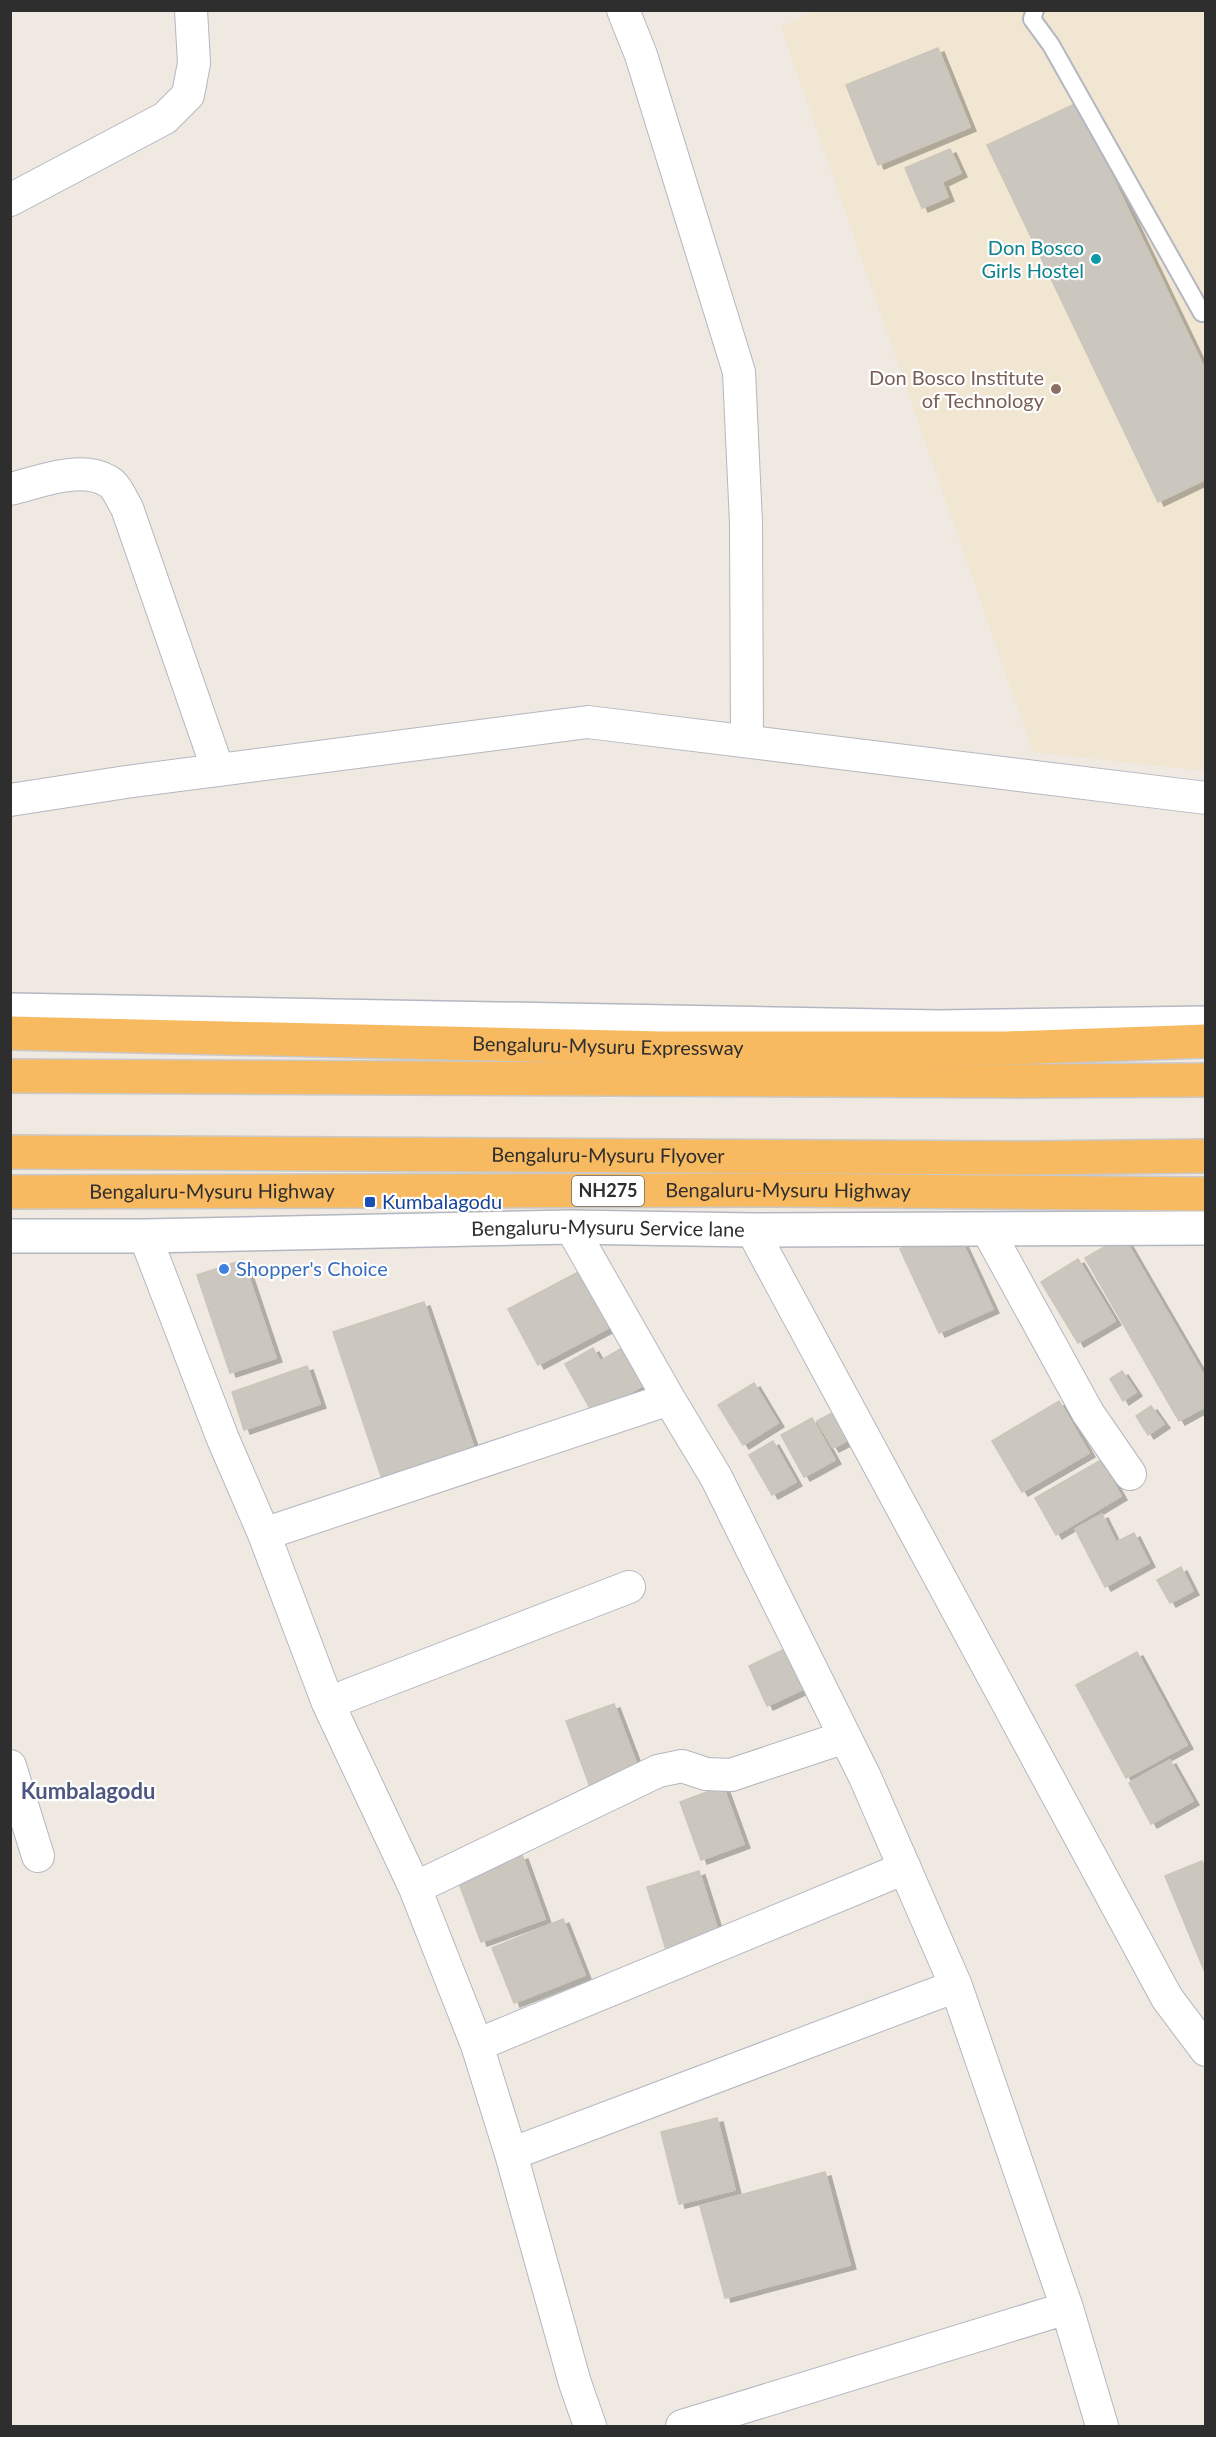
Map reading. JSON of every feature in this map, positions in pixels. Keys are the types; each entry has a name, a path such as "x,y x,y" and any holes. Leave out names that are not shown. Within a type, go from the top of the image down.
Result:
{"highway":[{"name":"Bengaluru-Mysuru Expressway","path":"10,1033 662,1048 1006,1048 1206,1041"},
{"name":"Bengaluru-Mysuru Expressway","path":"10,1076 1206,1080"},
{"name":"Bengaluru-Mysuru Flyover","path":"10,1152 1026,1158 1206,1156"},
{"name":"Bengaluru-Mysuru Highway","path":"10,1192 775,1190 1206,1194"}],"street":[{"path":"10,200 165,118 188,95 194,63 191,10"},
{"path":"623,10 641,55 739,372 746,523 747,741"},
{"path":"10,489 88,473 110,482 127,508 218,770"},
{"path":"10,800 218,770 588,722 1206,798"},
{"name":"Bengaluru-Mysuru Expressway","path":"10,1010 939,1027 1206,1023"},
{"path":"571,1227 669,1400 716,1477 845,1737 905,1868 956,1986 1067,2308 1102,2427"},
{"name":"Bengaluru-Mysuru Service lane","path":"10,1236 145,1236 571,1227 752,1230 1206,1228"},
{"path":"987,1229 1088,1413 1130,1474"},
{"path":"752,1230 1167,1998 1206,2050"},
{"path":"145,1236 223,1439 264,1534 328,1703 415,1888 477,2045 511,2154 575,2383 590,2427"},
{"path":"264,1534 669,1400"},
{"path":"328,1703 629,1587"},
{"path":"415,1888 658,1771 682,1766 706,1774 731,1775 845,1737"},
{"path":"10,1766 38,1856"},
{"path":"477,2045 905,1868"},
{"path":"511,2154 956,1986"},
{"path":"682,2427 1067,2308"}],"lane":[{"path":"1035,10 1032,19 1051,45 1202,313"}],"shaded area":[{"name":"Don Bosco Institute of Technology","path":"816,10 1205,11 1205,771 1033,752 781,27"}],"building":[{"path":"938,48 970,127 878,165 846,85"},
{"name":"Don Bosco Girls Hostel","path":"1077,103 1206,372 1206,479 1158,502 987,145"},
{"path":"950,149 961,173 942,182 948,197 922,208 905,168"},
{"path":"954,1225 993,1309 939,1333 900,1249"},
{"path":"1123,1236 1206,1379 1206,1406 1179,1421 1085,1258"},
{"path":"1078,1259 1115,1321 1078,1343 1041,1282"},
{"path":"243,1260 276,1358 230,1373 197,1275"},
{"path":"584,1269 614,1325 538,1365 508,1309"},
{"path":"424,1302 475,1451 383,1482 333,1332"},
{"path":"627,1345 649,1382 593,1414 565,1364 593,1348 600,1361"},
{"path":"307,1366 320,1404 244,1430 232,1392"},
{"path":"1122,1371 1136,1392 1123,1401 1110,1379"},
{"path":"754,1383 778,1423 743,1445 718,1405"},
{"path":"1059,1401 1089,1453 1022,1492 992,1441"},
{"path":"1151,1406 1164,1424 1148,1435 1136,1416"},
{"path":"843,1407 858,1435 833,1448 817,1421"},
{"path":"812,1418 835,1460 804,1477 781,1435"},
{"path":"773,1441 796,1482 772,1495 749,1455"},
{"path":"1101,1460 1121,1496 1056,1535 1035,1498"},
{"path":"1102,1514 1116,1542 1134,1533 1149,1563 1105,1587 1075,1529"},
{"path":"1181,1567 1193,1591 1170,1603 1157,1580"},
{"path":"787,1648 806,1688 767,1706 749,1666"},
{"path":"1137,1652 1187,1745 1126,1778 1076,1685"},
{"path":"614,1704 639,1770 590,1787 566,1721"},
{"path":"1170,1760 1193,1801 1151,1824 1129,1783"},
{"path":"723,1786 744,1844 701,1860 680,1802"},
{"path":"522,1855 545,1919 481,1942 457,1878"},
{"path":"1202,1861 1206,1869 1206,1975 1165,1876"},
{"path":"699,1871 720,1937 667,1953 647,1887"},
{"path":"563,1919 585,1975 514,2003 492,1948"},
{"path":"717,2118 735,2190 679,2204 661,2132"},
{"path":"825,2172 850,2265 725,2298 700,2206"}],"place":[{"name":"Don Bosco Girls Hostel","path":"1096,259"},
{"name":"Don Bosco Institute of Technology","path":"1056,389"},
{"name":"Kumbalagodu","path":"370,1202"},
{"name":"Shopper's Choice","path":"224,1269"}],"district":[{"name":"Kumbalagodu","path":"88,1791"}]}
